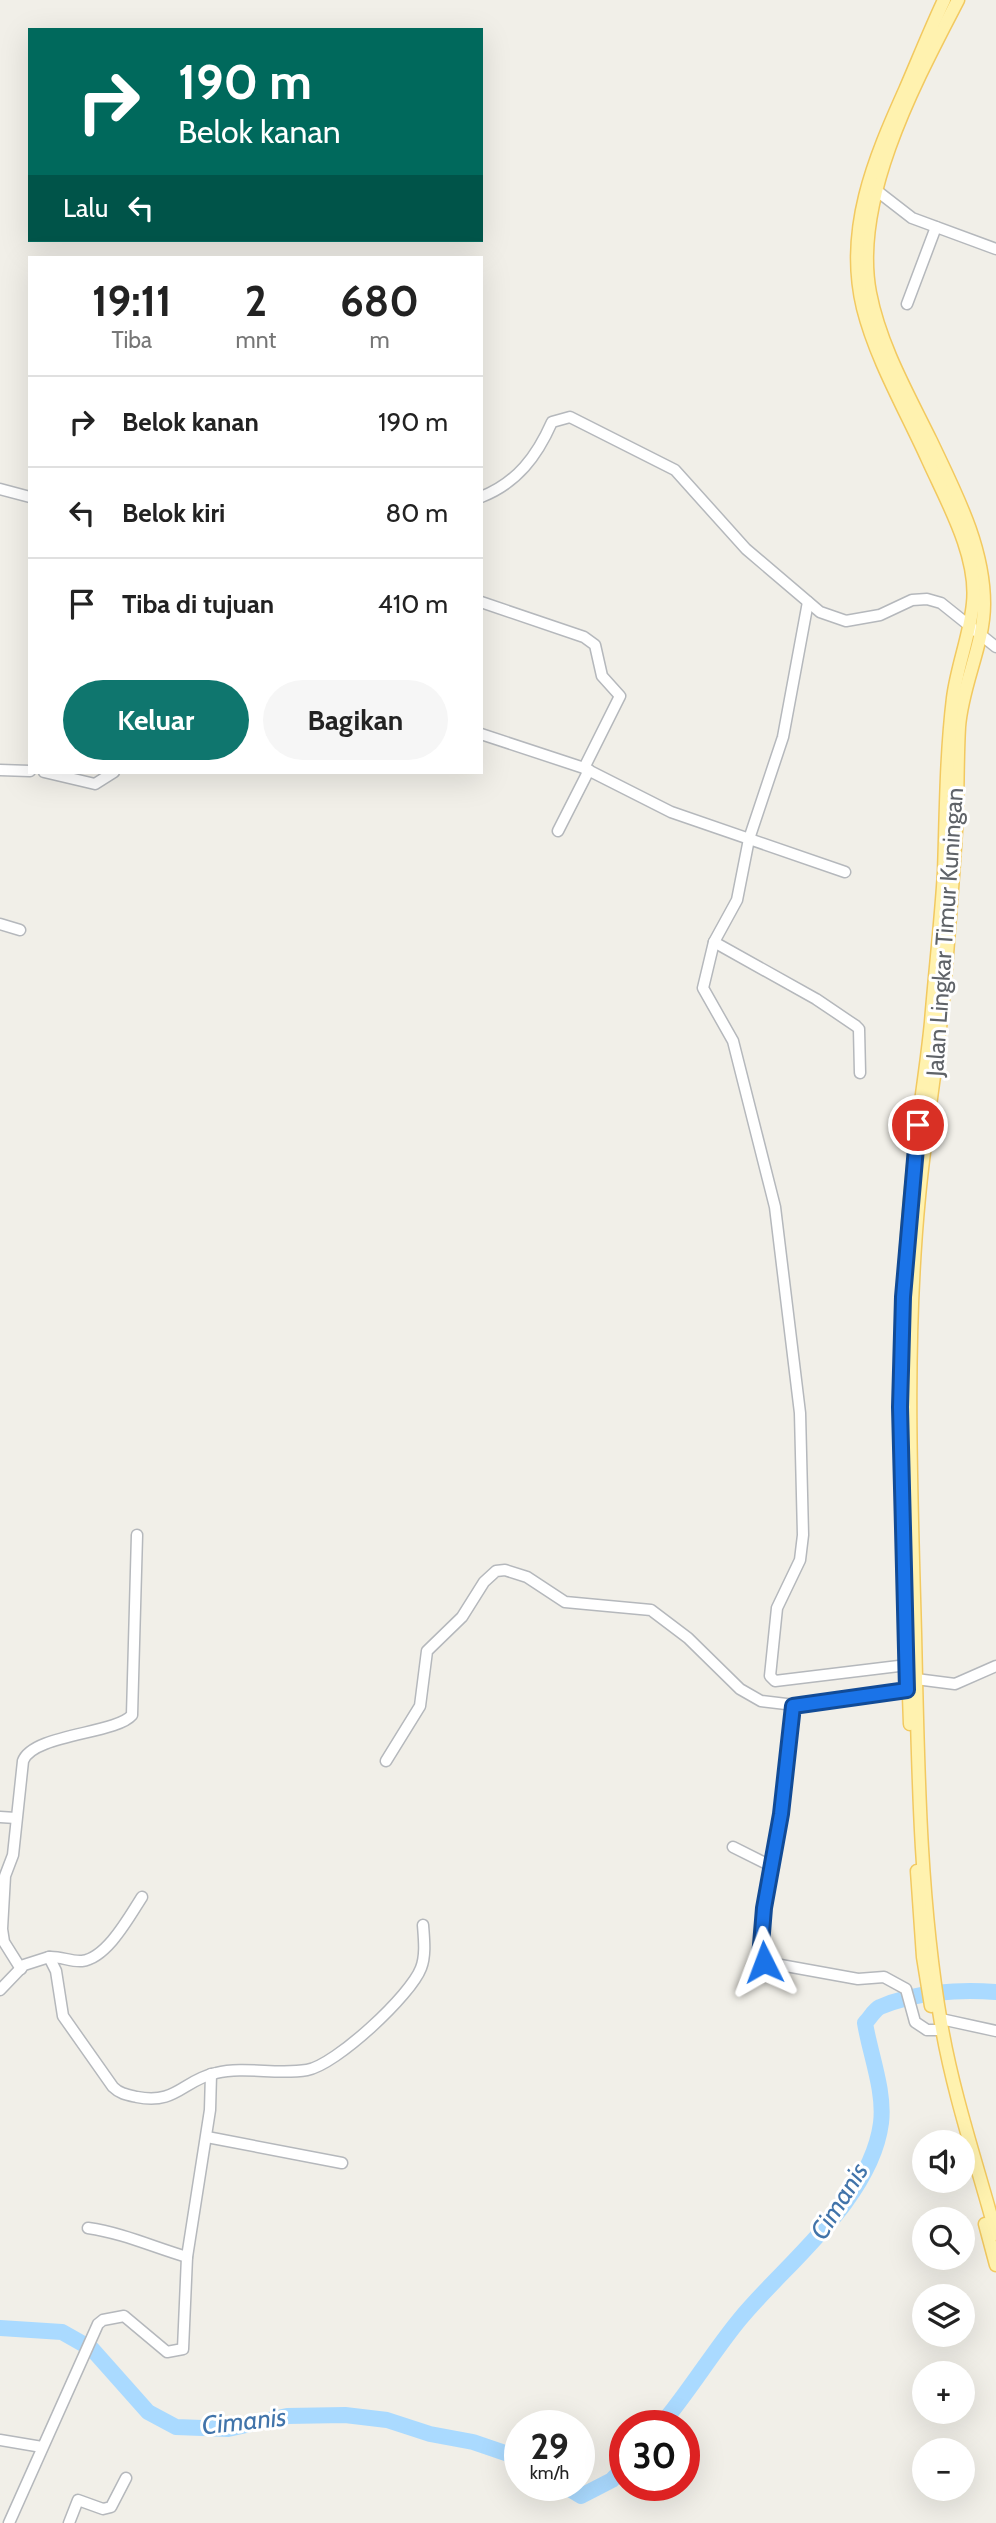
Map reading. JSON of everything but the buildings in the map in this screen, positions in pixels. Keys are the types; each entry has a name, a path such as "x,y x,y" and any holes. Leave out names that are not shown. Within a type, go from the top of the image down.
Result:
{"main road":[{"name":"Jalan Lingkar Timur Kuningan","path":"931,1978 909,1490 910,1349 919,1197 946,971 959,730 963,693 979,635 984,592 976,549 962,506 906,391 879,326 869,288 869,229 872,187 879,149 944,0"},
{"name":"Jalan Lingkar Timur Kuningan","path":"958,0 929,56 859,219 858,257 863,308 894,386 943,493 971,568 973,602 955,679 949,732 944,873 931,1026 911,1180 903,1297 900,1407 906,1665 918,1911 938,2021 996,2234"},
{"path":"938,2021 960,2130"},
{"path":"975,2189 996,2264"}],"street":[{"path":"872,187 912,218 996,249"},
{"path":"907,304 936,227"},
{"path":"483,496 502,489 525,468 552,422 570,417 578,419 676,470 746,549 820,612 846,621 880,615 912,600 927,598 941,603 996,647"},
{"path":"0,489 28,496"},
{"path":"808,602 783,737 749,839 737,900 714,942 703,988 733,1041 775,1207 800,1413 803,1535 800,1560 777,1608 770,1676 775,1681 906,1665"},
{"path":"483,604 583,637 594,645 602,676 620,695 558,831"},
{"path":"483,735 587,769 671,811 845,872"},
{"path":"0,770 28,771"},
{"path":"52,774 95,784 111,774"},
{"path":"0,924 20,930"},
{"path":"714,942 816,999 856,1026 859,1029 860,1073"},
{"path":"21,1969 2,1936 5,1876 13,1855 25,1756 72,1734 124,1721 132,1715 137,1535"},
{"path":"386,1761 420,1706 428,1651 462,1617 484,1582 496,1571 505,1570 527,1577 565,1602 651,1611 688,1638 740,1689 761,1701 793,1706 907,1690"},
{"path":"916,1679 955,1684 996,1666"},
{"path":"793,1706 781,1814 771,1866 760,1957 764,1962 858,1979 884,1977 906,1989 911,2012 920,2026 938,2021 996,2031"},
{"path":"0,1817 16,1818"},
{"path":"733,1847 771,1866"},
{"path":"0,1990 21,1969 37,1959 49,1957 79,1961 94,1955 114,1939 142,1897"},
{"path":"49,1957 56,1972 63,2016 118,2092 161,2100 211,2074 226,2070 276,2073 310,2069 341,2054 384,2014 421,1970 424,1954 423,1925"},
{"path":"9,2523 92,2336 103,2320 124,2316 167,2352 183,2348 187,2257 207,2137 211,2074"},
{"path":"207,2137 342,2163"},
{"path":"88,2228 121,2233 140,2244 187,2257"},
{"path":"0,2440 41,2447"},
{"path":"69,2523 78,2500 106,2509 111,2507 126,2478"}],"waterway":[{"name":"Cimanis","path":"673,2410 740,2319 824,2229 861,2178 874,2151 882,2111 865,2023 880,2007 908,1998 952,1991 996,1992"},
{"name":"Cimanis","path":"0,2328 62,2332 92,2349 148,2412 176,2427 228,2429 287,2416 345,2415 387,2420 504,2453"},
{"name":"Cimanis","path":"595,2489 609,2482"}],"route":[{"path":"764,1962 760,1957 764,1908 781,1814 793,1706 907,1690 900,1407 903,1297 911,1180 918,1125"}]}
